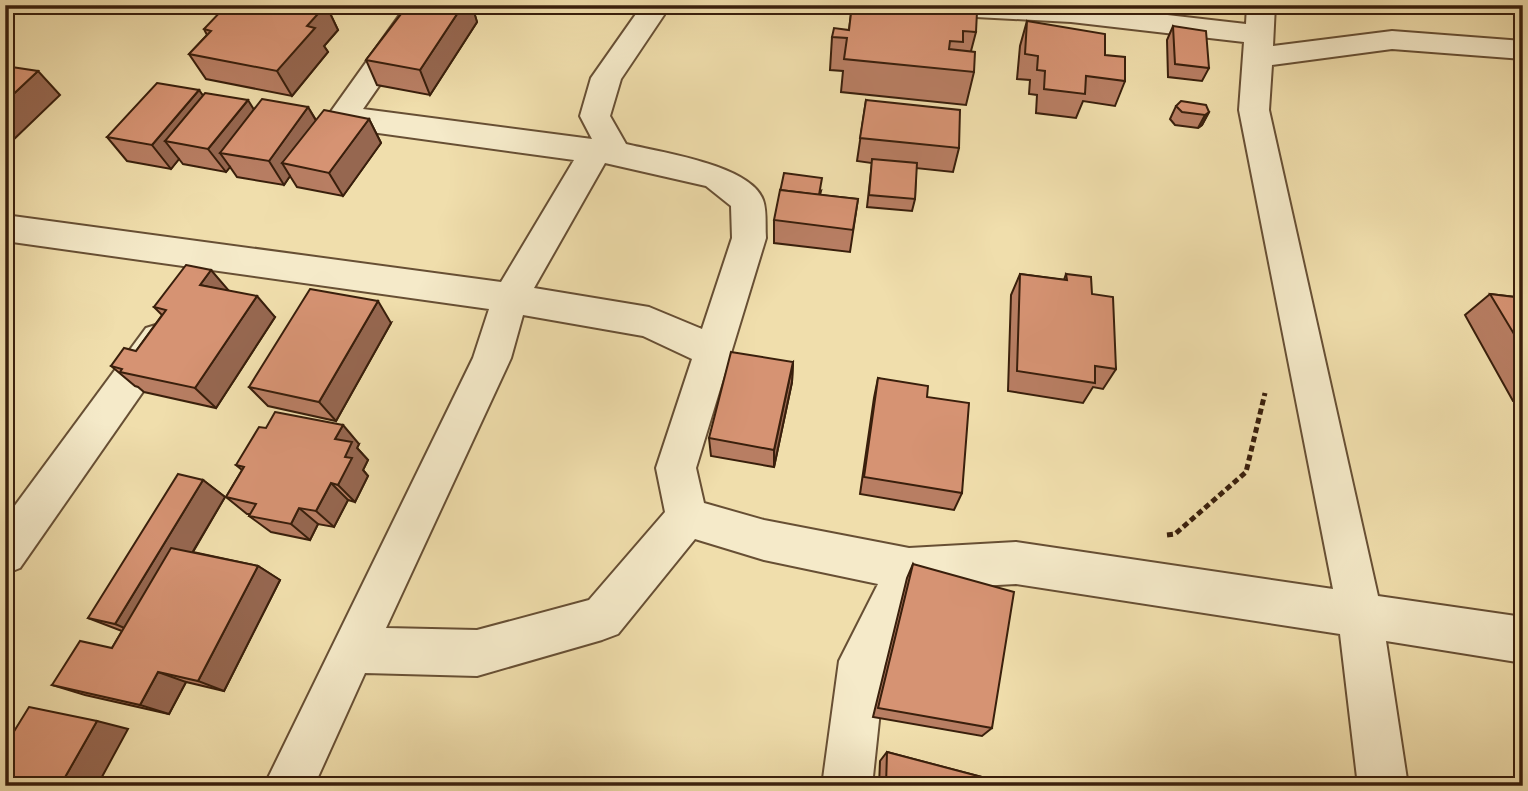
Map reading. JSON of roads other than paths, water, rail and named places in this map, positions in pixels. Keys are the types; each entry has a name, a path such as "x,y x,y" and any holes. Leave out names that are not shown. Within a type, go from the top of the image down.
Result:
{"street":[{"path":"421,5 342,117 527,144 605,152 716,177 747,201 749,237 676,467 687,517"},
{"path":"605,152 594,116 606,78 650,15 651,5"},
{"path":"919,5 1071,13 1260,32 1523,50"},
{"path":"1260,32 1254,110 1360,615 1383,786"},
{"path":"288,786 492,358 510,298 605,152"},
{"path":"5,228 510,298 649,322 714,352"},
{"path":"5,554 218,258"},
{"path":"352,650 477,653 603,618 687,517"},
{"path":"687,517 764,540 909,569 1016,563 1523,640"},
{"path":"846,786 862,661 909,569"}]}
